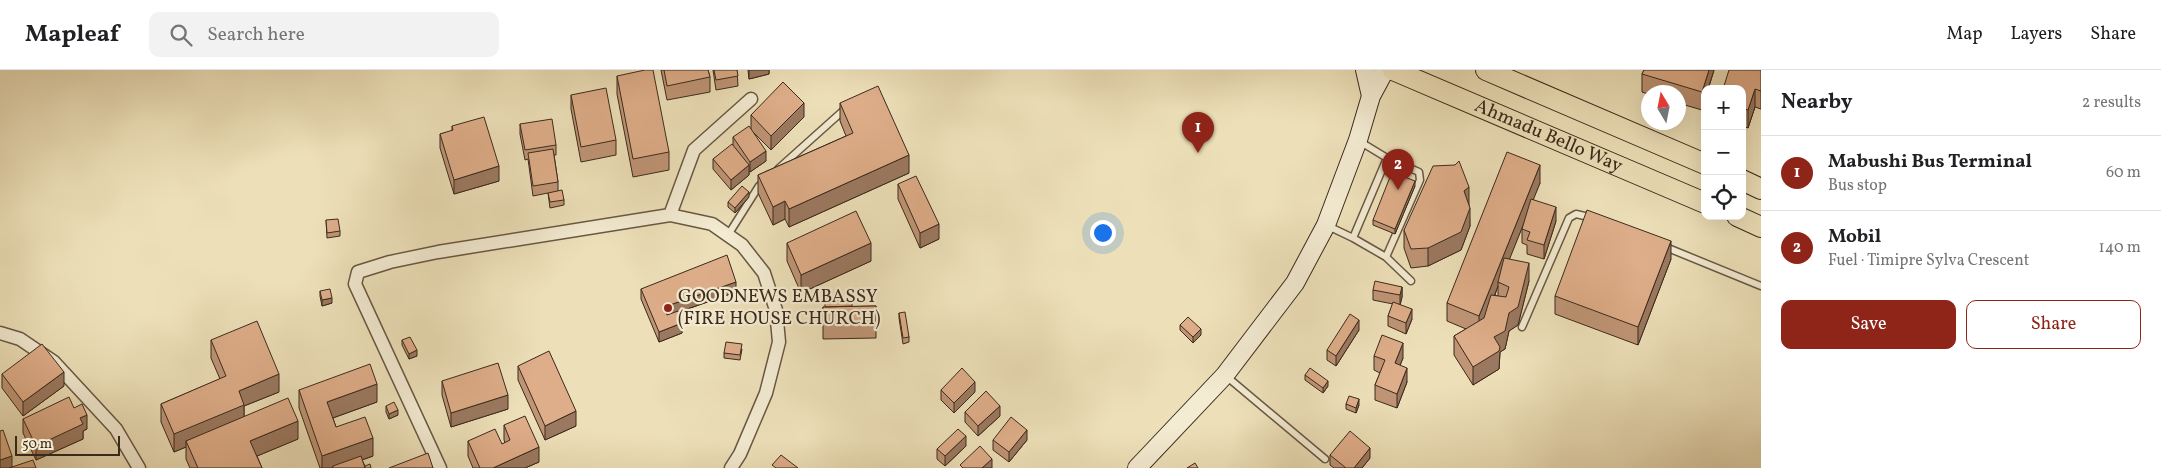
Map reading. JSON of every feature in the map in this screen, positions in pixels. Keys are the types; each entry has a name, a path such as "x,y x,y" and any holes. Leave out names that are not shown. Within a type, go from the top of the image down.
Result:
{"main road":[{"name":"Ahmadu Bello Way","path":"1393,70 1701,201"},
{"name":"Ahmadu Bello Way","path":"1486,70 1701,162"},
{"path":"1746,182 1761,188"},
{"path":"1746,220 1761,226"}],"street":[{"path":"1365,70 1372,96"},
{"path":"1137,468 1225,375 1295,283 1326,225 1358,140 1372,96 1385,70"},
{"path":"670,215 694,150 752,99"},
{"path":"440,468 355,284 358,272 390,262 438,252 670,215 712,224 742,245 764,273 776,310 780,342 766,393 740,454 731,468"},
{"path":"0,333 20,339 54,362 116,429 139,468"}],"lane":[{"path":"728,235 759,186 850,104"},
{"path":"1358,140 1387,158 1419,172 1420,180 1386,257"},
{"path":"1353,238 1387,158"},
{"path":"1522,327 1569,218 1576,214 1586,214 1604,222"},
{"path":"1326,225 1386,257 1411,281"},
{"path":"1659,245 1761,286"},
{"path":"1225,375 1325,459"}],"building":[{"path":"653,70 669,152 633,159 617,76"},
{"path":"664,70 708,70 710,77 667,86"},
{"path":"714,70 737,70 738,76 716,80"},
{"path":"1644,70 1709,70 1704,85 1701,85 1701,92 1686,87 1686,85 1679,85 1642,74"},
{"path":"1729,70 1761,70 1761,91 1755,89 1748,110 1746,109 1746,85 1724,85"},
{"path":"783,82 804,103 771,136 751,115"},
{"path":"878,86 909,155 789,209 785,201 773,207 758,175 853,133 840,103"},
{"path":"606,88 616,140 581,147 571,95"},
{"path":"484,117 499,166 454,180 440,134 453,130 452,126"},
{"path":"552,119 556,145 525,150 520,124"},
{"path":"749,126 766,151 750,162 733,137"},
{"path":"732,144 749,165 731,180 713,159"},
{"path":"553,149 558,182 533,186 528,153"},
{"path":"1507,152 1540,165 1479,316 1447,303"},
{"path":"1459,161 1469,187 1464,191 1470,208 1461,232 1428,248 1411,249 1404,230 1433,166 1455,165"},
{"path":"1392,172 1415,181 1395,229 1373,220"},
{"path":"916,176 939,224 920,233 898,184"},
{"path":"742,186 749,192 735,208 728,202"},
{"path":"562,190 564,200 550,202 548,193"},
{"path":"1531,199 1556,207 1544,245 1527,240 1530,232 1522,229"},
{"path":"1587,210 1671,241 1638,327 1555,296"},
{"path":"856,211 871,243 801,275 787,243"},
{"path":"338,219 340,231 327,233 326,220"},
{"name":"GOODNEWS EMBASSY (FIRE HOUSE CHURCH)","path":"727,255 736,282 664,307 667,315 678,311 682,323 659,332 641,289"},
{"path":"1504,258 1529,263 1518,307 1509,313 1505,331 1494,337 1500,347 1499,351 1473,367 1454,336 1484,318 1491,295 1506,297 1509,287 1498,282"},
{"path":"1375,281 1402,287 1400,295 1373,290"},
{"path":"330,289 332,298 322,300 320,291"},
{"path":"852,300 852,306 825,307 825,301"},
{"path":"1393,302 1412,309 1406,323 1388,316"},
{"path":"876,306 876,324 823,324 823,307"},
{"path":"905,312 909,337 903,338 899,313"},
{"path":"1350,314 1359,320 1336,356 1327,350"},
{"path":"1188,317 1201,329 1193,337 1180,325"},
{"path":"257,321 279,374 239,391 244,405 174,434 161,404 226,376 211,340"},
{"path":"1382,335 1403,343 1395,363 1407,368 1397,394 1375,385 1385,360 1374,356"},
{"path":"410,337 417,350 409,354 402,340"},
{"path":"726,342 742,344 740,355 724,353"},
{"path":"42,344 64,372 23,402 2,374"},
{"path":"549,351 576,411 545,426 518,366"},
{"path":"498,363 508,395 451,413 442,381"},
{"path":"370,364 377,384 327,402 336,427 365,417 373,438 322,456 299,390"},
{"path":"962,368 975,382 954,403 941,390"},
{"path":"1310,368 1328,381 1323,388 1305,375"},
{"path":"986,391 1000,406 978,426 965,412"},
{"path":"1349,396 1359,399 1356,408 1346,404"},
{"path":"69,397 74,408 82,404 87,415 80,418 83,424 36,446 23,419"},
{"path":"288,398 298,421 250,441 262,468 198,468 186,441"},
{"path":"394,402 398,410 389,414 386,406"},
{"path":"525,416 539,447 493,468 480,468 468,441 495,429 502,444 510,440 504,425"},
{"path":"1011,417 1027,430 1009,452 993,440"},
{"path":"958,429 966,436 945,456 937,449"},
{"path":"3,430 12,456 0,460 0,431"},
{"path":"1350,431 1370,448 1354,468 1346,468 1330,455"},
{"path":"980,446 992,459 982,468 963,468 960,465"},
{"path":"428,453 433,468 389,468"},
{"path":"781,455 798,468 776,468 772,465"},
{"path":"361,456 365,468 333,468 333,466"},
{"path":"33,460 36,468 9,468"},
{"path":"1195,463 1198,468 1187,468"},
{"path":"370,464 371,468 365,468 365,466"}],"place":[{"name":"Mabushi Bus Terminal","path":"1198,153"},
{"name":"Mobil","path":"1398,190"},
{"name":"GOODNEWS EMBASSY (FIRE HOUSE CHURCH)","path":"668,308"}]}
